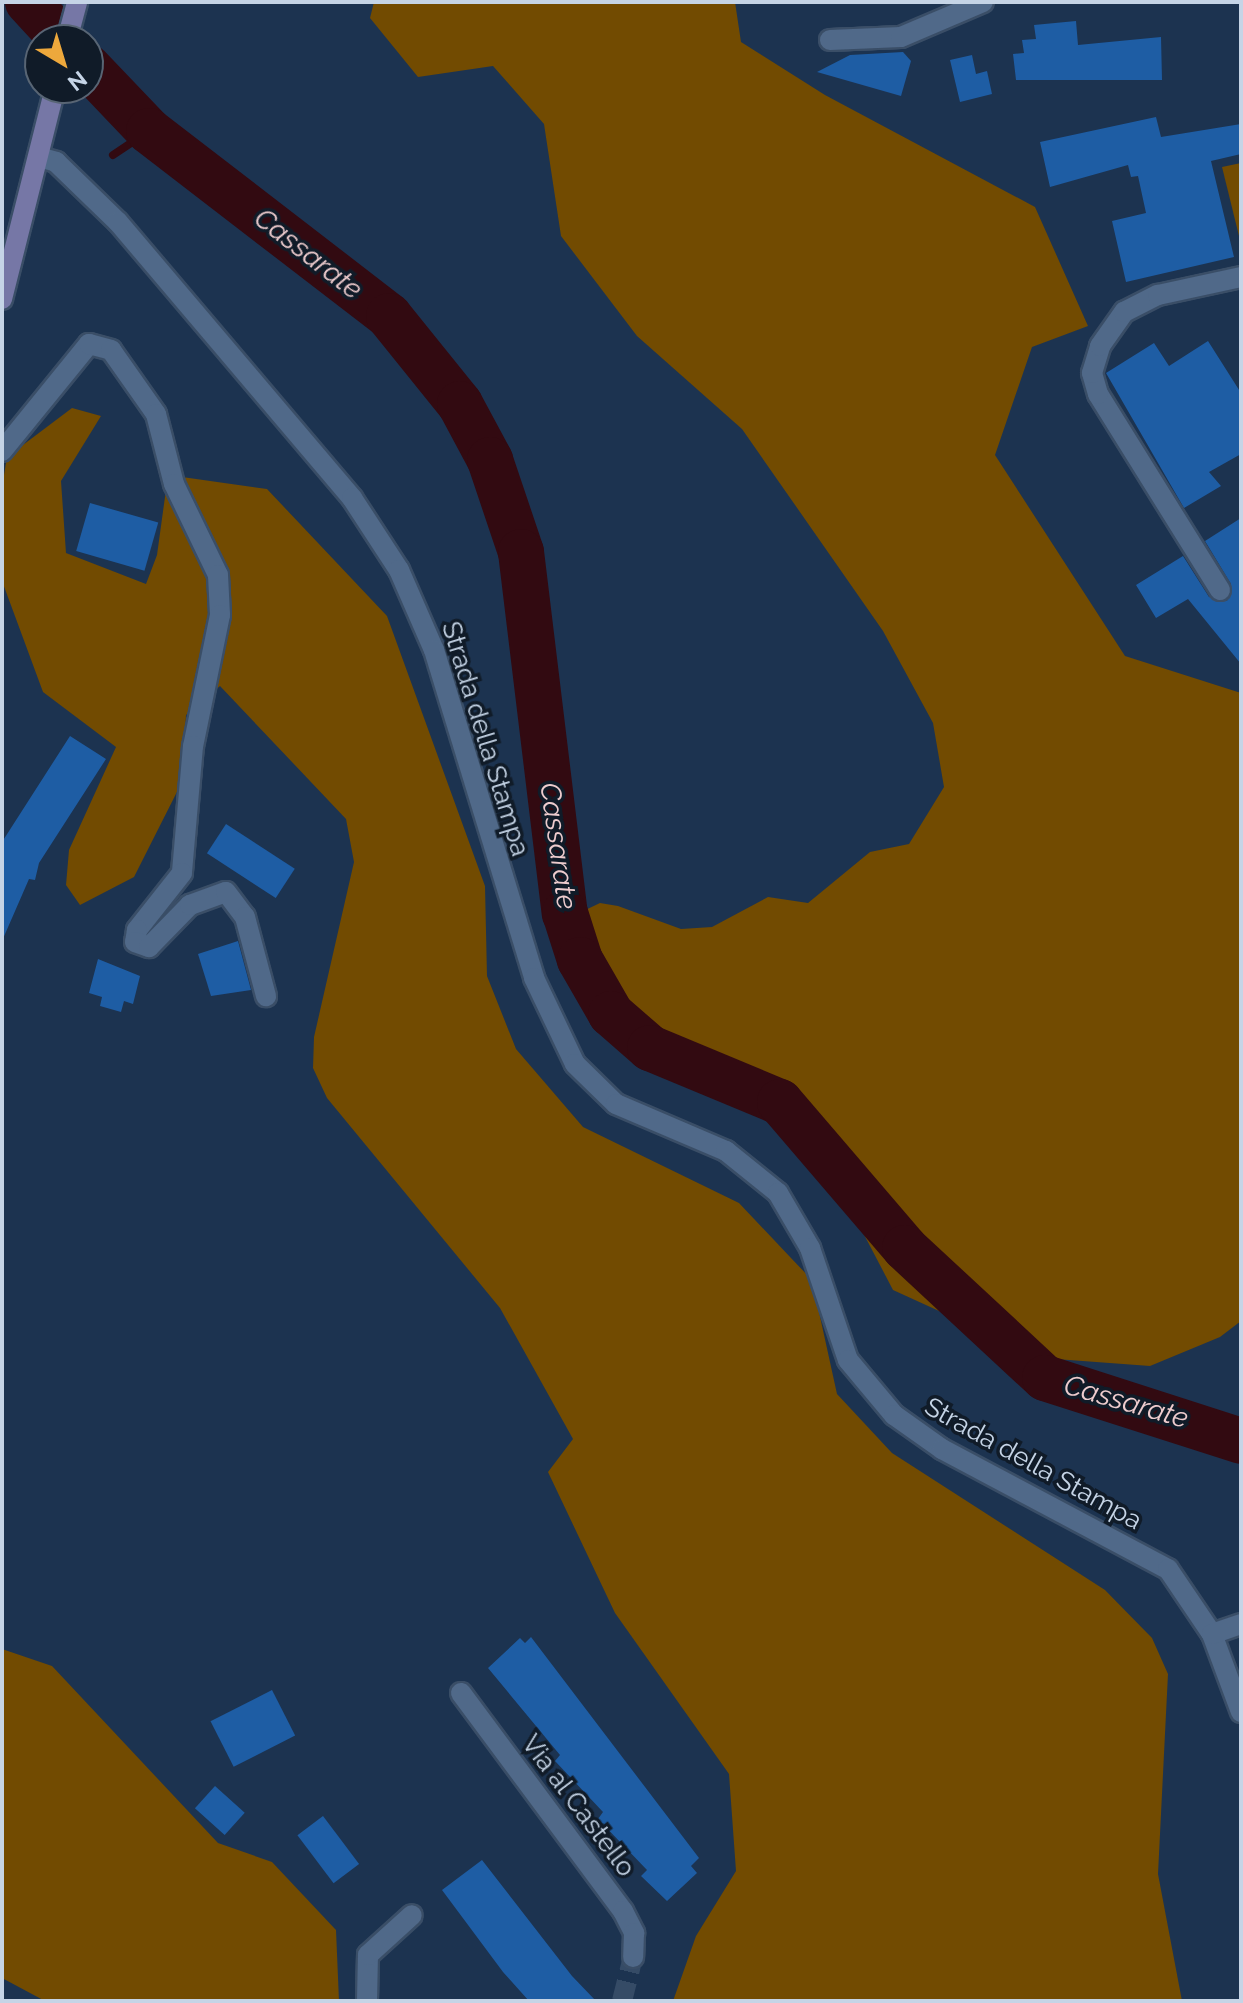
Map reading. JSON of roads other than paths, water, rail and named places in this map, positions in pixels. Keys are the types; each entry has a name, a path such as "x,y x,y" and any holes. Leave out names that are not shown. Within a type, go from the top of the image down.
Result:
{"street":[{"path":"71,24 77,2"},
{"path":"830,40 901,37 983,2"},
{"path":"2,299 51,104"},
{"name":"Strada della Stampa","path":"39,157 56,162 118,222 299,433 392,558 434,650 534,978 575,1064 616,1104 726,1151 778,1193 810,1248 848,1360 894,1415 952,1455 1168,1569 1212,1634 1241,1712"},
{"path":"1220,590 1098,394 1092,373 1100,346 1124,312 1158,295 1241,277"},
{"path":"2,451 82,349 97,342 111,350 156,414 174,484 218,575 220,615 193,746 182,873 137,930 135,942 149,947 190,905 226,892 245,917 266,996"},
{"path":"1212,1634 1241,1624"},
{"name":"Via al Castello","path":"461,1693 623,1911 634,1933 633,1957"},
{"path":"367,2001 368,1955 412,1915"}],"waterway":[{"name":"Cassarate","path":"28,2 48,24"},
{"name":"Cassarate","path":"104,84 149,131 389,316 460,404 490,460 521,552 565,913 580,960 611,1014 650,1048 780,1102 905,1248 1045,1378 1241,1441"},
{"path":"113,155 149,131"}],"tunnel":[{"path":"622,2001 633,1957"}]}
